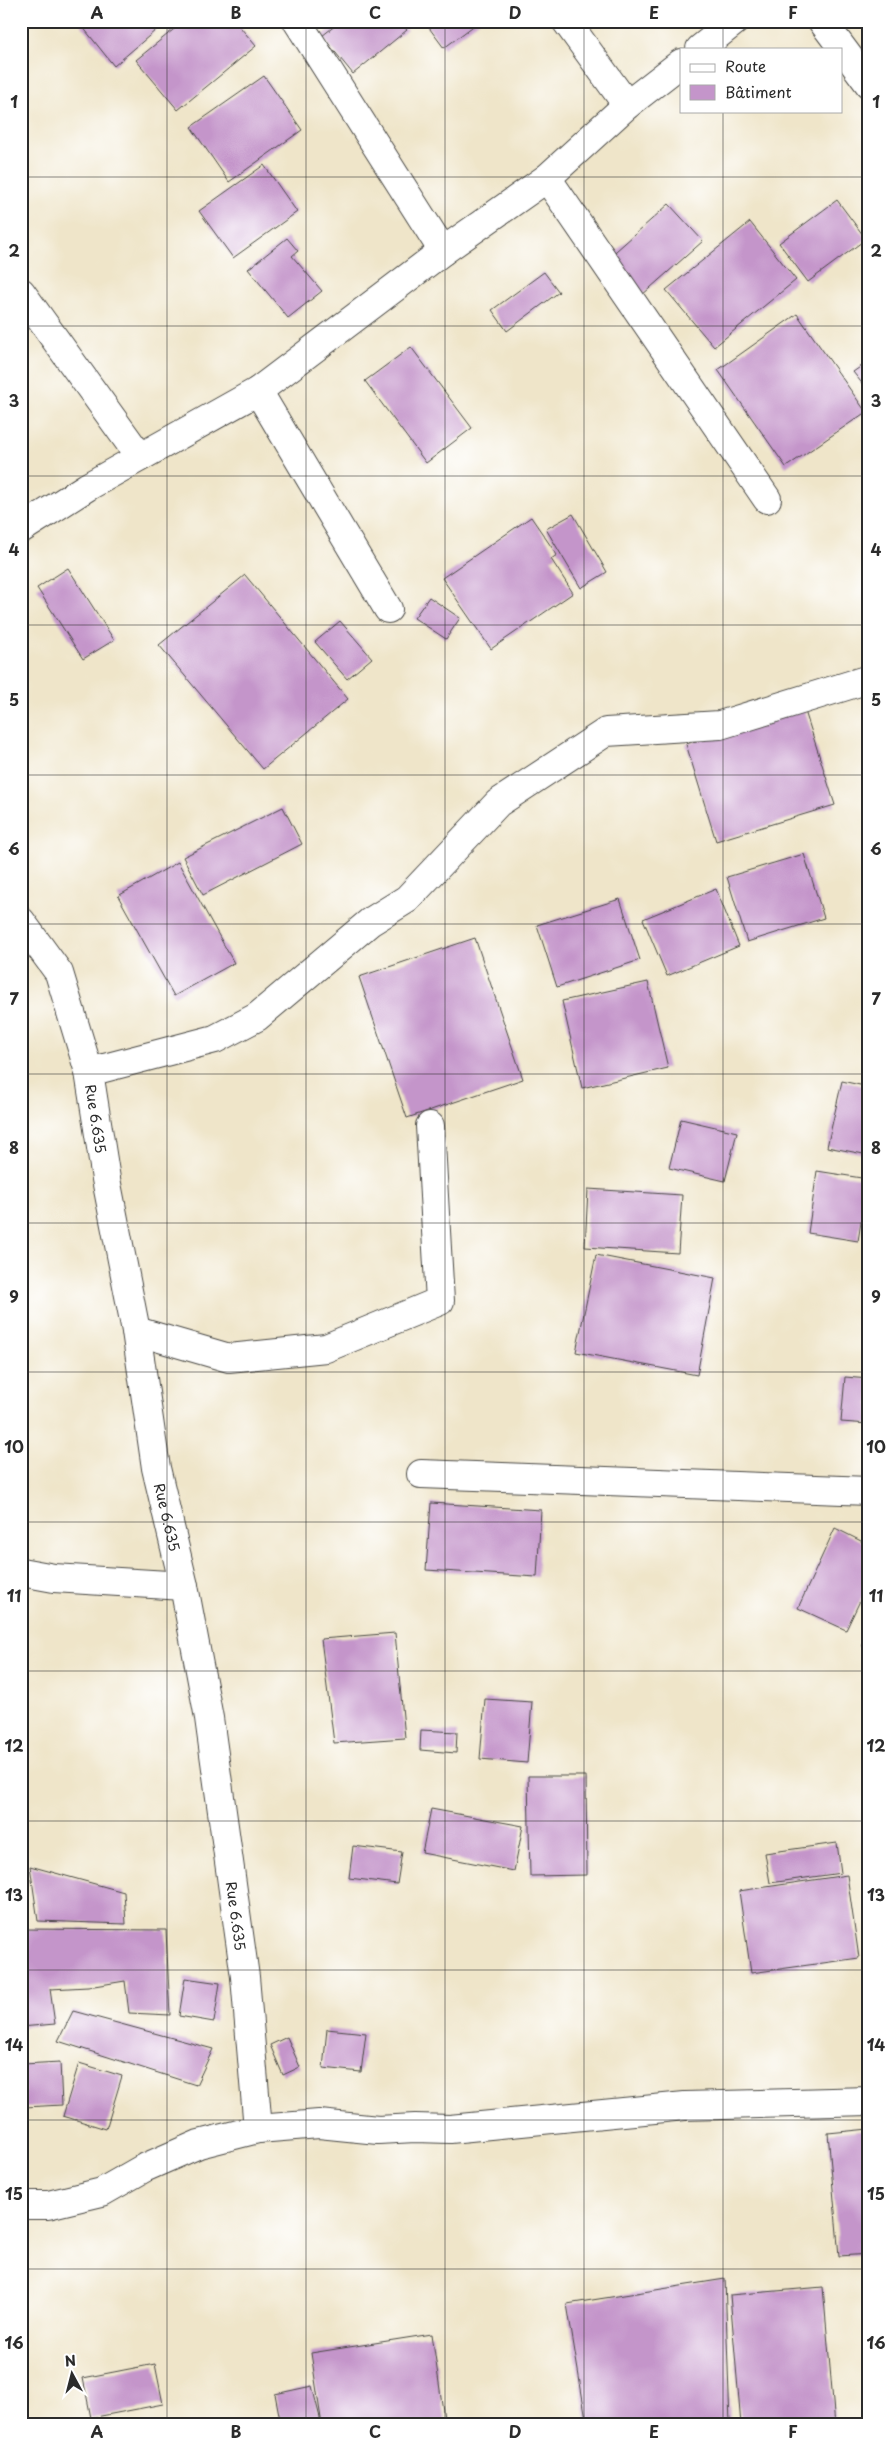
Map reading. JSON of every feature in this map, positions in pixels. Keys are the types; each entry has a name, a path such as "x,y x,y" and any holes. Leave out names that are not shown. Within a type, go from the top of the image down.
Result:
{"street":[{"path":"297,21 443,250"},
{"path":"566,21 627,105"},
{"path":"701,48 735,21"},
{"path":"822,21 869,84"},
{"path":"21,529 87,487 258,391 443,250 547,178 627,105 680,64"},
{"path":"547,178 767,499"},
{"path":"21,292 140,457"},
{"path":"258,391 388,609"},
{"path":"89,1072 215,1039 257,1017 370,922 407,898 498,803 606,732 720,725 869,679"},
{"name":"Rue 6.635","path":"21,921 59,973 89,1072 106,1179 136,1331 156,1468 184,1586 210,1718 245,1978 258,2129"},
{"path":"136,1331 228,1358 326,1348 440,1301 430,1126"},
{"path":"421,1474 869,1491"},
{"path":"21,1572 54,1578 184,1586"},
{"path":"21,2193 34,2205 102,2192 144,2168 199,2144 258,2129 319,2124 378,2130 450,2129 684,2106 869,2102"}],"building":[{"path":"78,21 148,21 156,30 114,66"},
{"path":"184,21 235,21 256,46 178,110 136,60"},
{"path":"341,21 399,21 407,30 353,74 322,36"},
{"path":"424,21 480,21 444,48"},
{"path":"264,76 302,130 229,182 191,127"},
{"path":"264,165 297,212 233,258 199,211"},
{"path":"837,200 866,239 808,282 779,243"},
{"path":"669,204 703,241 641,296 607,259"},
{"path":"750,222 796,280 714,347 666,290"},
{"path":"287,238 298,251 292,256 322,291 288,318 248,269"},
{"path":"544,272 559,292 507,331 492,310"},
{"path":"797,314 866,412 786,467 718,370"},
{"path":"411,347 472,428 426,463 365,381"},
{"path":"869,361 869,392 853,372"},
{"path":"573,514 607,572 581,588 546,529"},
{"path":"531,517 557,555 551,559 573,593 491,649 442,578"},
{"path":"68,568 114,640 83,659 37,588"},
{"path":"245,575 348,699 263,769 159,645"},
{"path":"429,597 460,618 446,639 414,618"},
{"path":"340,621 372,658 347,679 315,642"},
{"path":"804,708 835,805 716,841 686,744"},
{"path":"283,807 302,844 203,895 183,857"},
{"path":"804,854 824,918 747,942 727,877"},
{"path":"178,862 234,963 174,996 118,896"},
{"path":"716,889 739,946 667,976 643,919"},
{"path":"620,899 640,960 557,987 537,925"},
{"path":"475,938 523,1079 407,1118 359,977"},
{"path":"648,982 668,1068 582,1088 562,1001"},
{"path":"842,1081 869,1087 869,1155 827,1147"},
{"path":"681,1119 737,1132 725,1181 669,1168"},
{"path":"817,1171 868,1179 858,1241 808,1233"},
{"path":"588,1189 682,1195 678,1253 585,1247"},
{"path":"596,1255 715,1278 697,1375 576,1352"},
{"path":"845,1377 869,1379 869,1424 841,1422"},
{"path":"431,1503 541,1510 537,1577 426,1570"},
{"path":"835,1528 869,1545 869,1582 846,1630 798,1608"},
{"path":"395,1633 405,1738 334,1743 321,1639"},
{"path":"869,1633 869,1650 861,1645"},
{"path":"485,1699 532,1702 527,1763 480,1759"},
{"path":"421,1730 457,1732 456,1753 420,1750"},
{"path":"528,1776 586,1776 587,1875 530,1876"},
{"path":"431,1809 523,1826 514,1871 422,1853"},
{"path":"837,1843 841,1873 770,1883 765,1853"},
{"path":"353,1846 402,1852 397,1884 349,1878"},
{"path":"30,1866 124,1892 126,1924 38,1921"},
{"path":"847,1875 859,1958 751,1973 739,1891"},
{"path":"21,1929 166,1930 170,2015 129,2013 125,1981 88,1987 50,1989 55,2024 21,2027"},
{"path":"185,1978 220,1983 214,2022 179,2016"},
{"path":"73,2011 213,2049 196,2085 58,2041"},
{"path":"327,2029 366,2033 361,2072 323,2068"},
{"path":"287,2037 300,2067 283,2075 270,2045"},
{"path":"60,2062 62,2105 25,2107 23,2064"},
{"path":"79,2063 122,2076 106,2129 63,2116"},
{"path":"869,2129 869,2254 839,2256 828,2133"},
{"path":"725,2279 730,2425 587,2425 567,2304"},
{"path":"823,2287 835,2425 741,2425 730,2295"},
{"path":"432,2334 445,2425 322,2425 311,2353"},
{"path":"155,2364 163,2404 91,2418 83,2378"},
{"path":"312,2386 321,2422 309,2425 281,2425 275,2394"}]}
